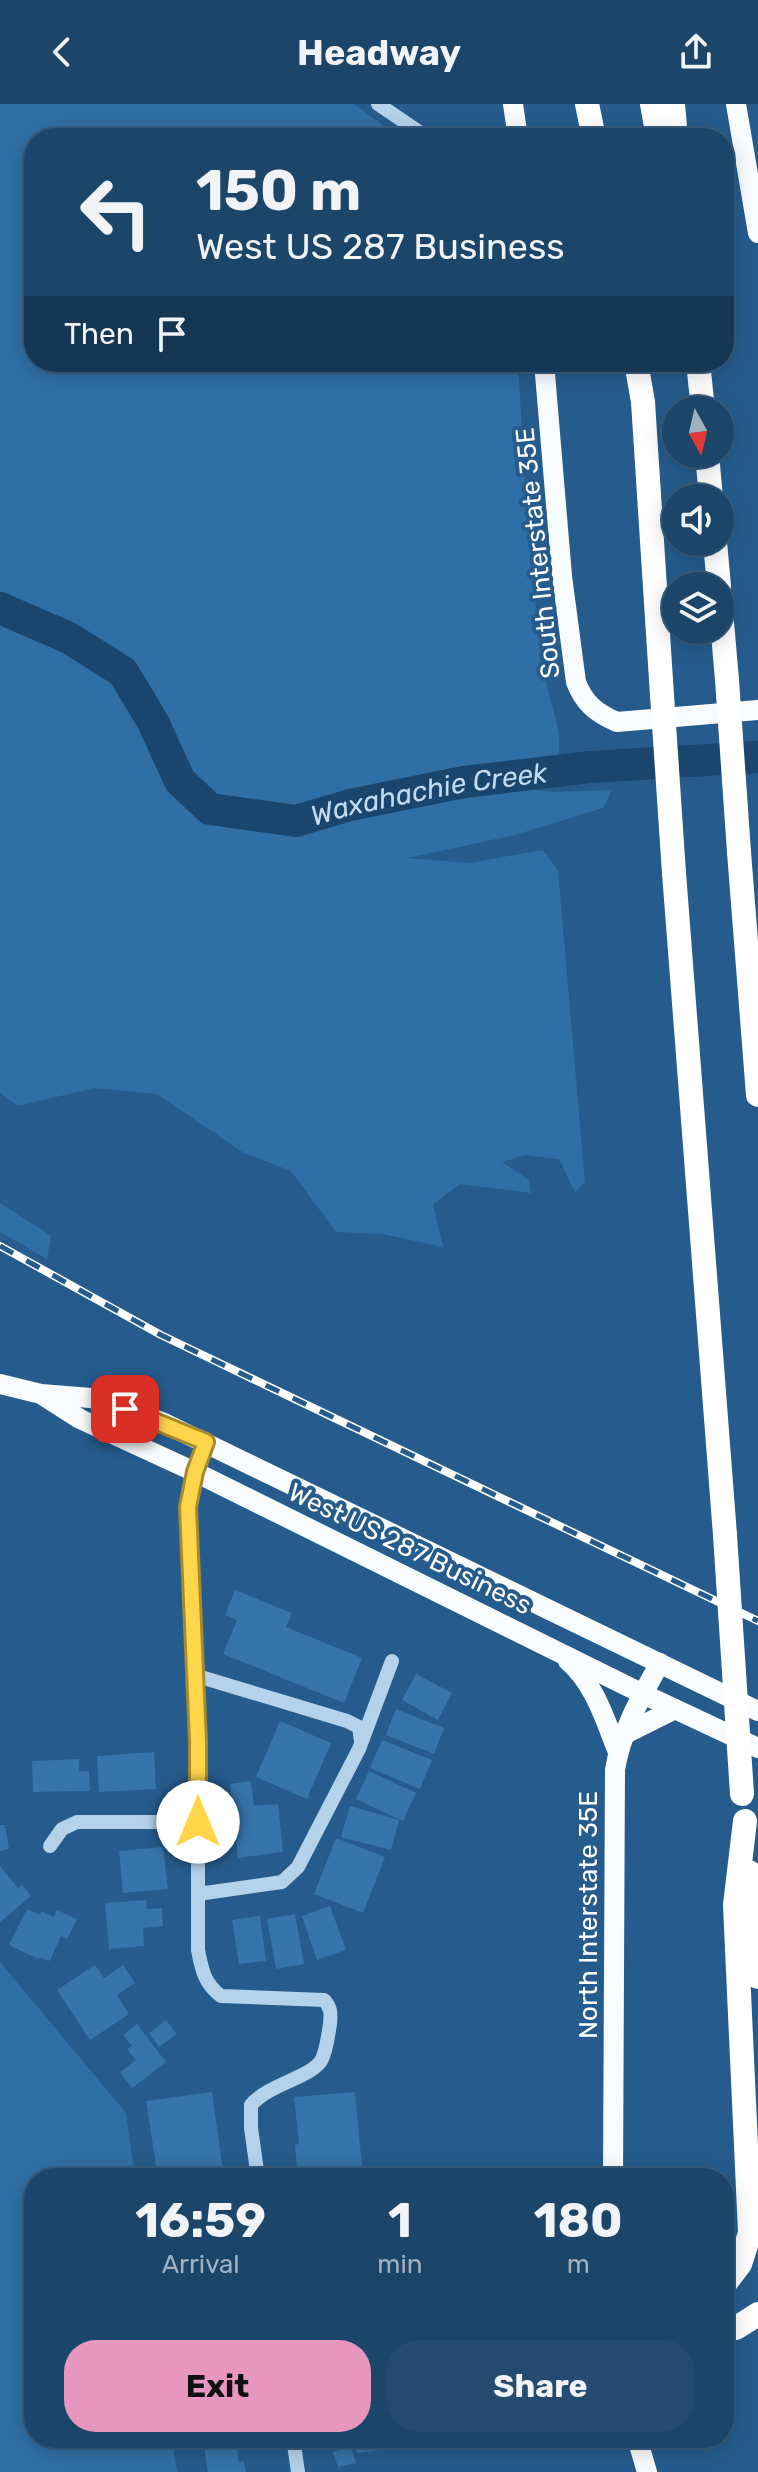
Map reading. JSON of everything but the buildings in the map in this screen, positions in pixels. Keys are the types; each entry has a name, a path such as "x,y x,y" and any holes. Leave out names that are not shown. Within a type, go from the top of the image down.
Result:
{"highway":[{"path":"587,104 592,128"},
{"path":"652,104 656,128"},
{"path":"673,104 675,128"},
{"path":"638,372 643,402 674,873 758,1977"},
{"path":"698,372 701,396"},
{"path":"724,644 758,1095"},
{"path":"734,2272 740,2264 750,2233 735,1905 745,1821"},
{"path":"734,2328 758,2314"}],"main road":[{"path":"513,104 517,128"},
{"path":"736,104 758,233"},
{"name":"South Interstate 35E","path":"545,372 562,576 576,682 582,698 602,716 617,722 758,710"},
{"name":"West US 287 Business","path":"0,1384 41,1394 91,1398 162,1422 758,1711"},
{"name":"West US 287 Business","path":"41,1394 80,1419 195,1472 758,1748"},
{"path":"553,1648 580,1671 621,1743 675,1709"},
{"name":"North Interstate 35E","path":"613,2168 613,1795 621,1743 660,1663"},
{"path":"640,2448 647,2472"}],"street":[{"path":"378,104 413,128"},
{"path":"206,1442 195,1472 188,1507 198,1742 198,1950 203,1977 221,1996 324,2000 329,2005 327,2042 320,2061 308,2071 277,2085 251,2105 257,2168"},
{"path":"198,1894 282,1882 298,1867 359,1749 392,1661"},
{"path":"194,1675 347,1721 359,1727 362,1737 359,1749"},
{"path":"50,1846 62,1829 77,1822 198,1822"},
{"path":"294,2448 298,2472"}],"shaded area":[{"path":"0,104 354,104 386,128 24,128 24,372 519,372 531,562 546,681 559,733 556,764 423,775 373,798 441,797 500,786 552,792 612,790 603,808 515,835 408,858 469,863 543,850 558,870 585,1183 575,1192 559,1159 525,1155 502,1162 529,1180 531,1193 460,1184 433,1204 443,1247 383,1234 336,1232 291,1171 244,1153 157,1094 94,1088 18,1106 0,1093"},
{"path":"0,1203 51,1236 47,1259 0,1232"},
{"path":"0,1962 126,2113 134,2168 24,2168 24,2448 173,2448 177,2472 0,2472"}],"waterway":[{"name":"Waxahachie Creek","path":"0,608 69,638 123,672 153,722 180,781 210,809 296,821 350,805 464,782 590,767 758,757"}],"railway":[{"path":"0,1246 161,1335 758,1621"}],"route":[{"path":"125,1409 206,1442 189,1493 188,1507 198,1742 198,1822"}]}
